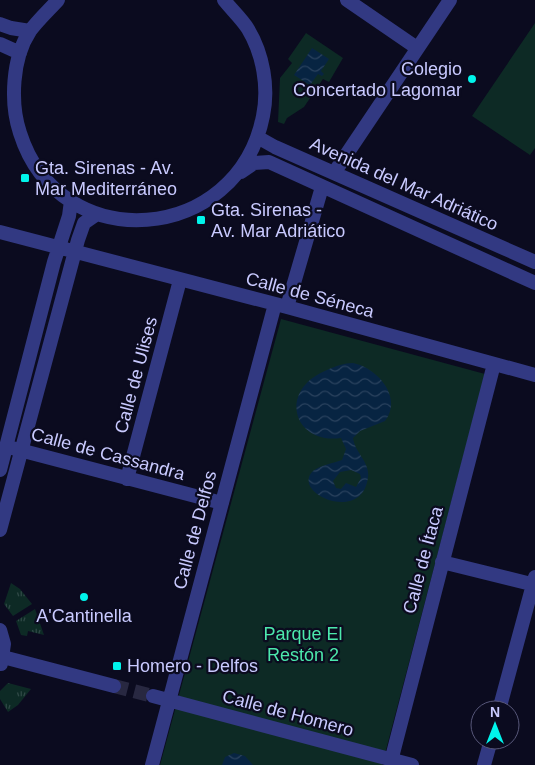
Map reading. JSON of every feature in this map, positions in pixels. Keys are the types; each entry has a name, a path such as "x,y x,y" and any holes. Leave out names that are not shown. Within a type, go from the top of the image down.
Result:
{"street":[{"path":"58,0 30,31 20,53 15,82 14,116 25,149 37,169 70,201 97,214 136,221 175,216 211,199 240,172 259,138 266,101 263,63 248,29 224,0"},
{"path":"347,0 417,48"},
{"path":"334,173 450,0"},
{"path":"0,24 10,28 30,31"},
{"path":"0,44 20,53"},
{"name":"Avenida del Mar Adriático","path":"259,138 275,147 535,262"},
{"name":"Avenida del Mar Adriático","path":"240,172 254,163 269,162 535,283"},
{"name":"Calle de Delfos","path":"152,765 222,503 281,306 322,186"},
{"path":"0,530 10,447 59,248 69,216 70,201"},
{"path":"0,470 10,447 84,223 97,214"},
{"name":"Calle de Séneca","path":"0,232 535,375"},
{"name":"Calle de Ulises","path":"127,479 180,280"},
{"name":"Calle de Ítaca","path":"390,762 494,364"},
{"name":"Calle de Cassandra","path":"10,447 222,503"},
{"path":"442,562 534,582 502,700"},
{"path":"0,630 4,644 2,661 114,686"},
{"name":"Calle de Homero","path":"153,696 390,762 412,765"},
{"path":"484,765 488,750"}],"green space":[{"path":"535,23 535,148 530,155 472,116"},
{"path":"306,33 343,58 329,82 323,79 304,107 287,118 284,124 278,122 280,78 292,63 288,59"},
{"name":"Parque El Restón 2","path":"281,319 485,374 382,765 160,765"},
{"path":"11,583 20,589 32,604 13,616 4,604"},
{"path":"35,609 44,635 28,631 27,636 21,635 16,621"},
{"path":"8,683 31,689 18,705 8,712 0,699 0,691"}],"water":[{"path":"312,48 329,59 321,71 324,74 322,76 318,74 310,85 294,75"},
{"path":"353,363 362,366 379,377 385,385 391,403 390,412 385,421 360,431 353,438 356,448 367,467 368,477 363,491 354,499 342,502 330,500 319,495 311,488 309,480 316,469 342,460 346,449 341,438 325,438 312,433 302,425 297,414 297,402 301,390 311,379 340,365","holes":["351,470 360,474 361,478 356,487 346,483 341,489 336,488 333,481 340,472"]},
{"path":"234,753 245,756 253,765 222,765 225,757"}],"tunnel":[{"path":"114,686 153,696"}],"place":[{"name":"Colegio Concertado Lagomar","path":"472,79"},
{"name":"Gta. Sirenas - Av. Mar Mediterráneo","path":"25,178"},
{"name":"Gta. Sirenas - Av. Mar Adriático","path":"201,220"},
{"name":"A'Cantinella","path":"84,597"},
{"name":"Homero - Delfos","path":"117,666"}]}
